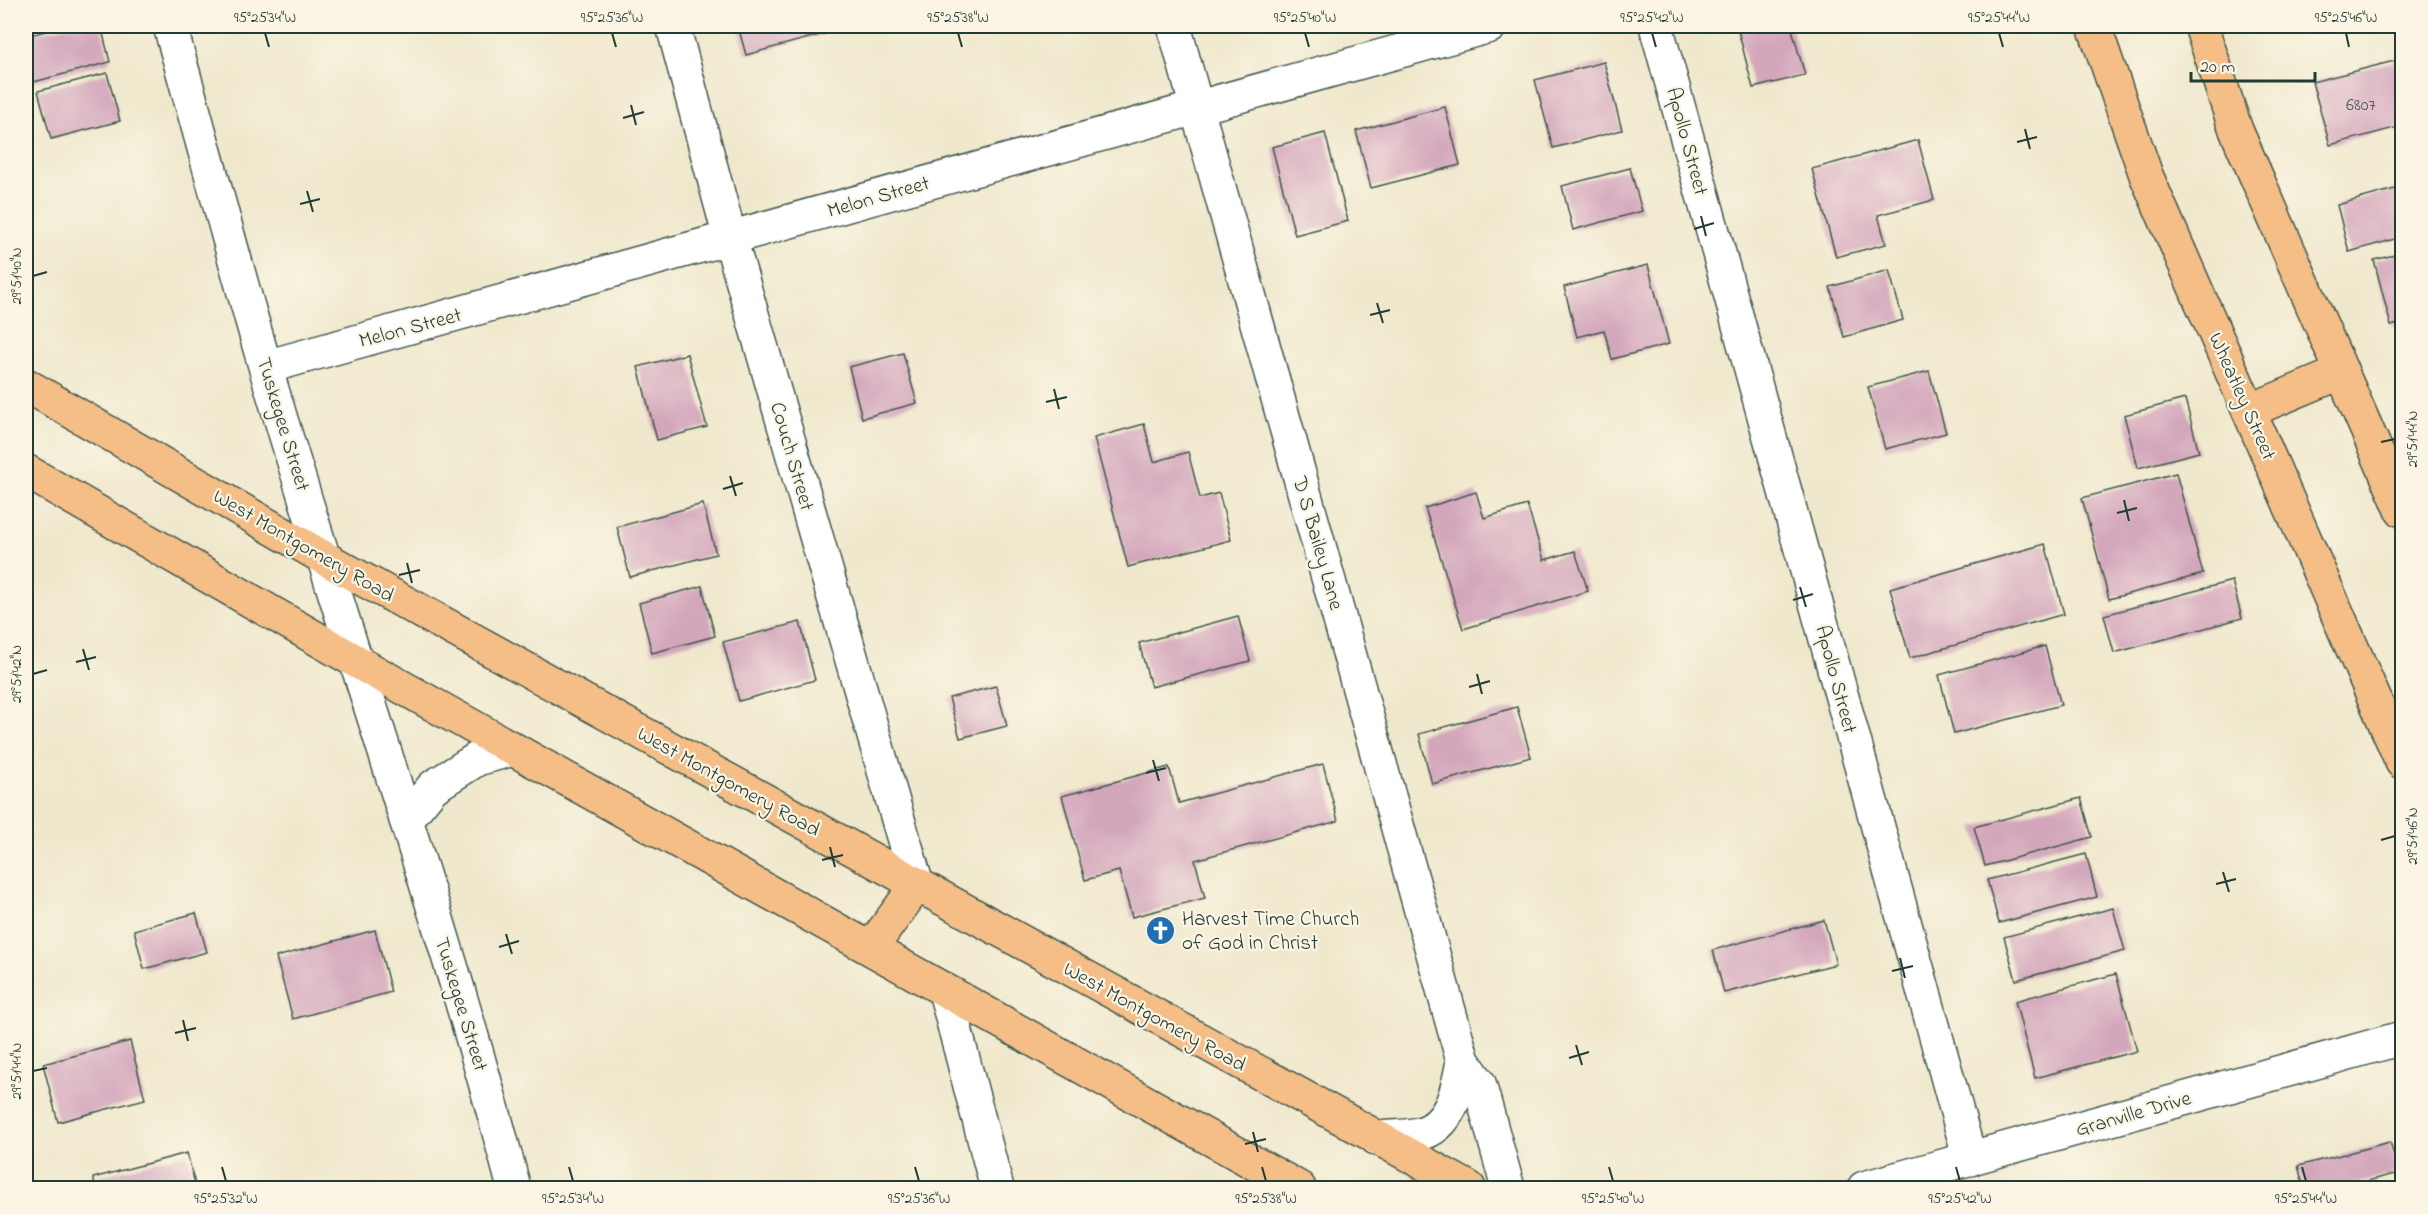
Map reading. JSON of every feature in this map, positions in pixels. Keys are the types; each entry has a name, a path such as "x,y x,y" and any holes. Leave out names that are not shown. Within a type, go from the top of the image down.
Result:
{"main road":[{"name":"Wheatley Street","path":"2094,26 2146,175 2403,762"},
{"path":"2201,26 2236,130 2403,510"},
{"path":"2249,411 2342,372"},
{"name":"West Montgomery Road","path":"26,385 326,559 1468,1188"},
{"path":"26,471 359,663 1299,1188"},
{"path":"871,948 917,885"}],"street":[{"name":"Tuskegee Street","path":"170,26 266,367 359,663 490,1097 514,1188"},
{"name":"Couch Street","path":"674,26 730,238 917,885"},
{"name":"D S Bailey Lane","path":"1174,26 1464,1061 1479,1083 1508,1188"},
{"name":"Melon Street","path":"266,367 1016,156 1490,26"},
{"name":"Apollo Street","path":"1656,26 1970,1159"},
{"path":"406,820 433,787 477,759 513,749"},
{"path":"945,991 997,1188"},
{"name":"Granville Drive","path":"1864,1188 2403,1038"},
{"name":"D S Bailey Lane","path":"1376,1138 1418,1134 1438,1125 1457,1096 1464,1061"}],"building":[{"path":"66,26 101,26 110,62 26,84 26,36"},
{"path":"738,26 829,26 831,32 746,55"},
{"path":"1737,26 1791,26 1805,75 1753,88"},
{"path":"2402,59 2402,126 2330,145 2312,82"},
{"path":"1604,62 1622,130 1553,148 1535,80"},
{"path":"107,73 120,121 51,139 38,91"},
{"path":"1445,107 1460,165 1371,188 1356,131"},
{"path":"1325,133 1348,221 1295,235 1272,147"},
{"path":"1918,140 1934,200 1878,215 1886,244 1836,257 1812,169"},
{"path":"1630,168 1642,211 1573,230 1562,186"},
{"path":"2402,187 2402,237 2349,252 2337,205"},
{"path":"2402,253 2402,323 2391,326 2374,260"},
{"path":"1648,265 1669,344 1612,359 1604,330 1577,337 1564,287"},
{"path":"1889,270 1903,320 1844,337 1830,287"},
{"path":"903,353 917,403 862,418 849,367"},
{"path":"687,354 707,427 657,440 638,367"},
{"path":"1929,371 1946,433 1885,449 1868,387"},
{"path":"2185,399 2199,452 2138,468 2124,415"},
{"path":"1144,424 1154,462 1188,452 1200,498 1219,493 1231,540 1128,567 1094,438"},
{"path":"2176,473 2203,574 2109,599 2082,498"},
{"path":"1476,492 1484,518 1527,505 1544,560 1575,551 1588,591 1463,629 1425,508"},
{"path":"703,504 716,554 630,577 617,527"},
{"path":"2045,544 2064,614 1910,658 1890,588"},
{"path":"2232,581 2242,618 2114,653 2104,615"},
{"path":"702,586 715,636 652,653 639,603"},
{"path":"1238,616 1250,661 1151,687 1139,643"},
{"path":"800,622 815,680 739,701 723,642"},
{"path":"2045,646 2061,705 1954,734 1939,675"},
{"path":"996,686 1007,726 960,738 949,698"},
{"path":"1517,707 1531,757 1432,784 1419,734"},
{"path":"1323,764 1338,821 1195,860 1205,898 1132,917 1119,871 1085,880 1062,796 1169,767 1179,803"},
{"path":"2081,798 2092,837 1985,866 1974,827"},
{"path":"2086,854 2097,897 1999,923 1987,880"},
{"path":"2113,908 2125,951 2016,980 2004,937"},
{"path":"196,913 207,952 144,969 134,930"},
{"path":"1824,920 1836,964 1724,993 1713,950"},
{"path":"375,930 391,992 293,1019 276,957"},
{"path":"2116,974 2137,1051 2035,1078 2015,1001"},
{"path":"130,1041 145,1099 58,1122 43,1064"},
{"path":"2390,1142 2399,1173 2340,1188 2304,1188 2298,1166"},
{"path":"187,1153 196,1188 96,1188 93,1178"}],"place":[{"name":"Harvest Time Church of God in Christ","path":"1161,930"}]}
